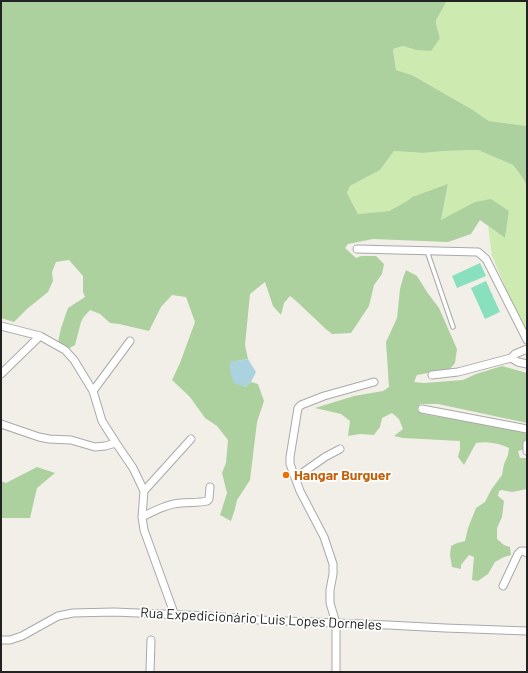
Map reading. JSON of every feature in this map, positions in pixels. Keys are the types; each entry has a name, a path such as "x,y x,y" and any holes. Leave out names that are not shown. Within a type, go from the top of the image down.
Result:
{"street":[{"path":"357,249 478,252 486,259 527,340"},
{"path":"1,326 40,336 65,350 74,360 93,391 102,421 133,468 144,491 142,517 144,530 174,614"},
{"path":"1,374 40,336"},
{"path":"93,391 130,341"},
{"path":"432,375 458,372 511,358 515,354 527,349"},
{"path":"511,358 518,362 527,364"},
{"path":"336,672 336,623 330,603 333,564 324,537 300,491 290,464 290,458 298,408 324,396 374,382"},
{"path":"422,409 527,429"},
{"path":"1,424 39,437 71,440 95,447 116,443"},
{"path":"144,491 191,439"},
{"path":"527,444 527,452"},
{"path":"296,478 325,457 340,449"},
{"path":"142,517 170,504 207,501 209,499 210,487"},
{"path":"503,586 518,554 521,551 527,553"},
{"name":"Rua Expedicionário Luis Lopes Dorneles","path":"1,640 10,640 22,636 58,616 73,613 114,612 174,614 259,620 527,631"},
{"path":"150,672 151,640"}],"lane":[{"path":"427,250 453,327"}],"green space":[{"path":"1,1 447,1 436,20 440,38 431,51 416,50 403,46 393,49 396,70 412,75 473,110 489,121 527,126 527,186 513,165 478,150 423,153 394,151 380,170 350,186 347,193 358,214 389,211 412,197 448,184 441,220 475,202 491,199 509,211 505,238 480,220 471,234 448,242 373,239 348,244 345,248 356,258 361,256 376,256 384,264 382,274 374,285 369,306 351,333 332,334 290,296 284,303 281,315 273,306 265,282 250,294 245,345 248,359 231,362 245,387 251,382 258,384 264,401 257,422 250,480 237,500 231,521 220,515 227,493 222,473 226,463 228,440 217,426 205,418 190,397 172,380 195,322 186,297 172,295 161,307 149,331 110,323 100,314 90,310 81,322 75,345 68,349 58,342 61,328 68,308 85,297 83,292 83,276 69,260 56,262 52,272 53,281 48,292 14,322 1,318"},
{"path":"447,1 527,1 527,126 489,121 473,110 412,75 396,70 393,49 403,46 416,50 440,38 436,20"},
{"path":"478,150 513,165 527,186 527,338 492,256 488,226 505,238 509,211 450,216 441,220 448,185 412,197 389,211 358,214 347,193 350,186 380,170 394,151 423,153"},
{"path":"480,263 486,276 457,288 452,276"},
{"path":"406,270 417,276 439,308 457,349 455,363 450,369 417,375 414,382 424,383 463,380 476,374 502,366 527,373 527,423 438,404 420,404 417,409 423,414 527,432 527,450 525,449 518,451 520,458 527,458 527,489 512,492 502,490 499,491 498,496 504,501 502,517 497,528 497,539 504,545 510,547 511,555 495,562 488,574 478,581 472,580 474,557 469,555 461,565 461,569 452,567 450,555 451,546 465,541 468,528 476,508 485,502 491,490 502,475 509,448 493,443 476,443 464,465 458,457 460,441 403,438 394,436 403,429 399,419 392,413 382,418 380,427 374,435 360,434 348,436 350,421 341,414 315,408 354,396 383,391 389,387 386,342 397,318 400,289"},
{"path":"486,281 500,312 485,319 471,288"},
{"path":"37,467 55,473 37,488 30,518 1,518 1,481 6,483"}],"water":[{"path":"248,359 256,372 251,382 245,387 234,383 230,371 230,362"}],"place":[{"name":"Hangar Burguer","path":"286,475"}]}
